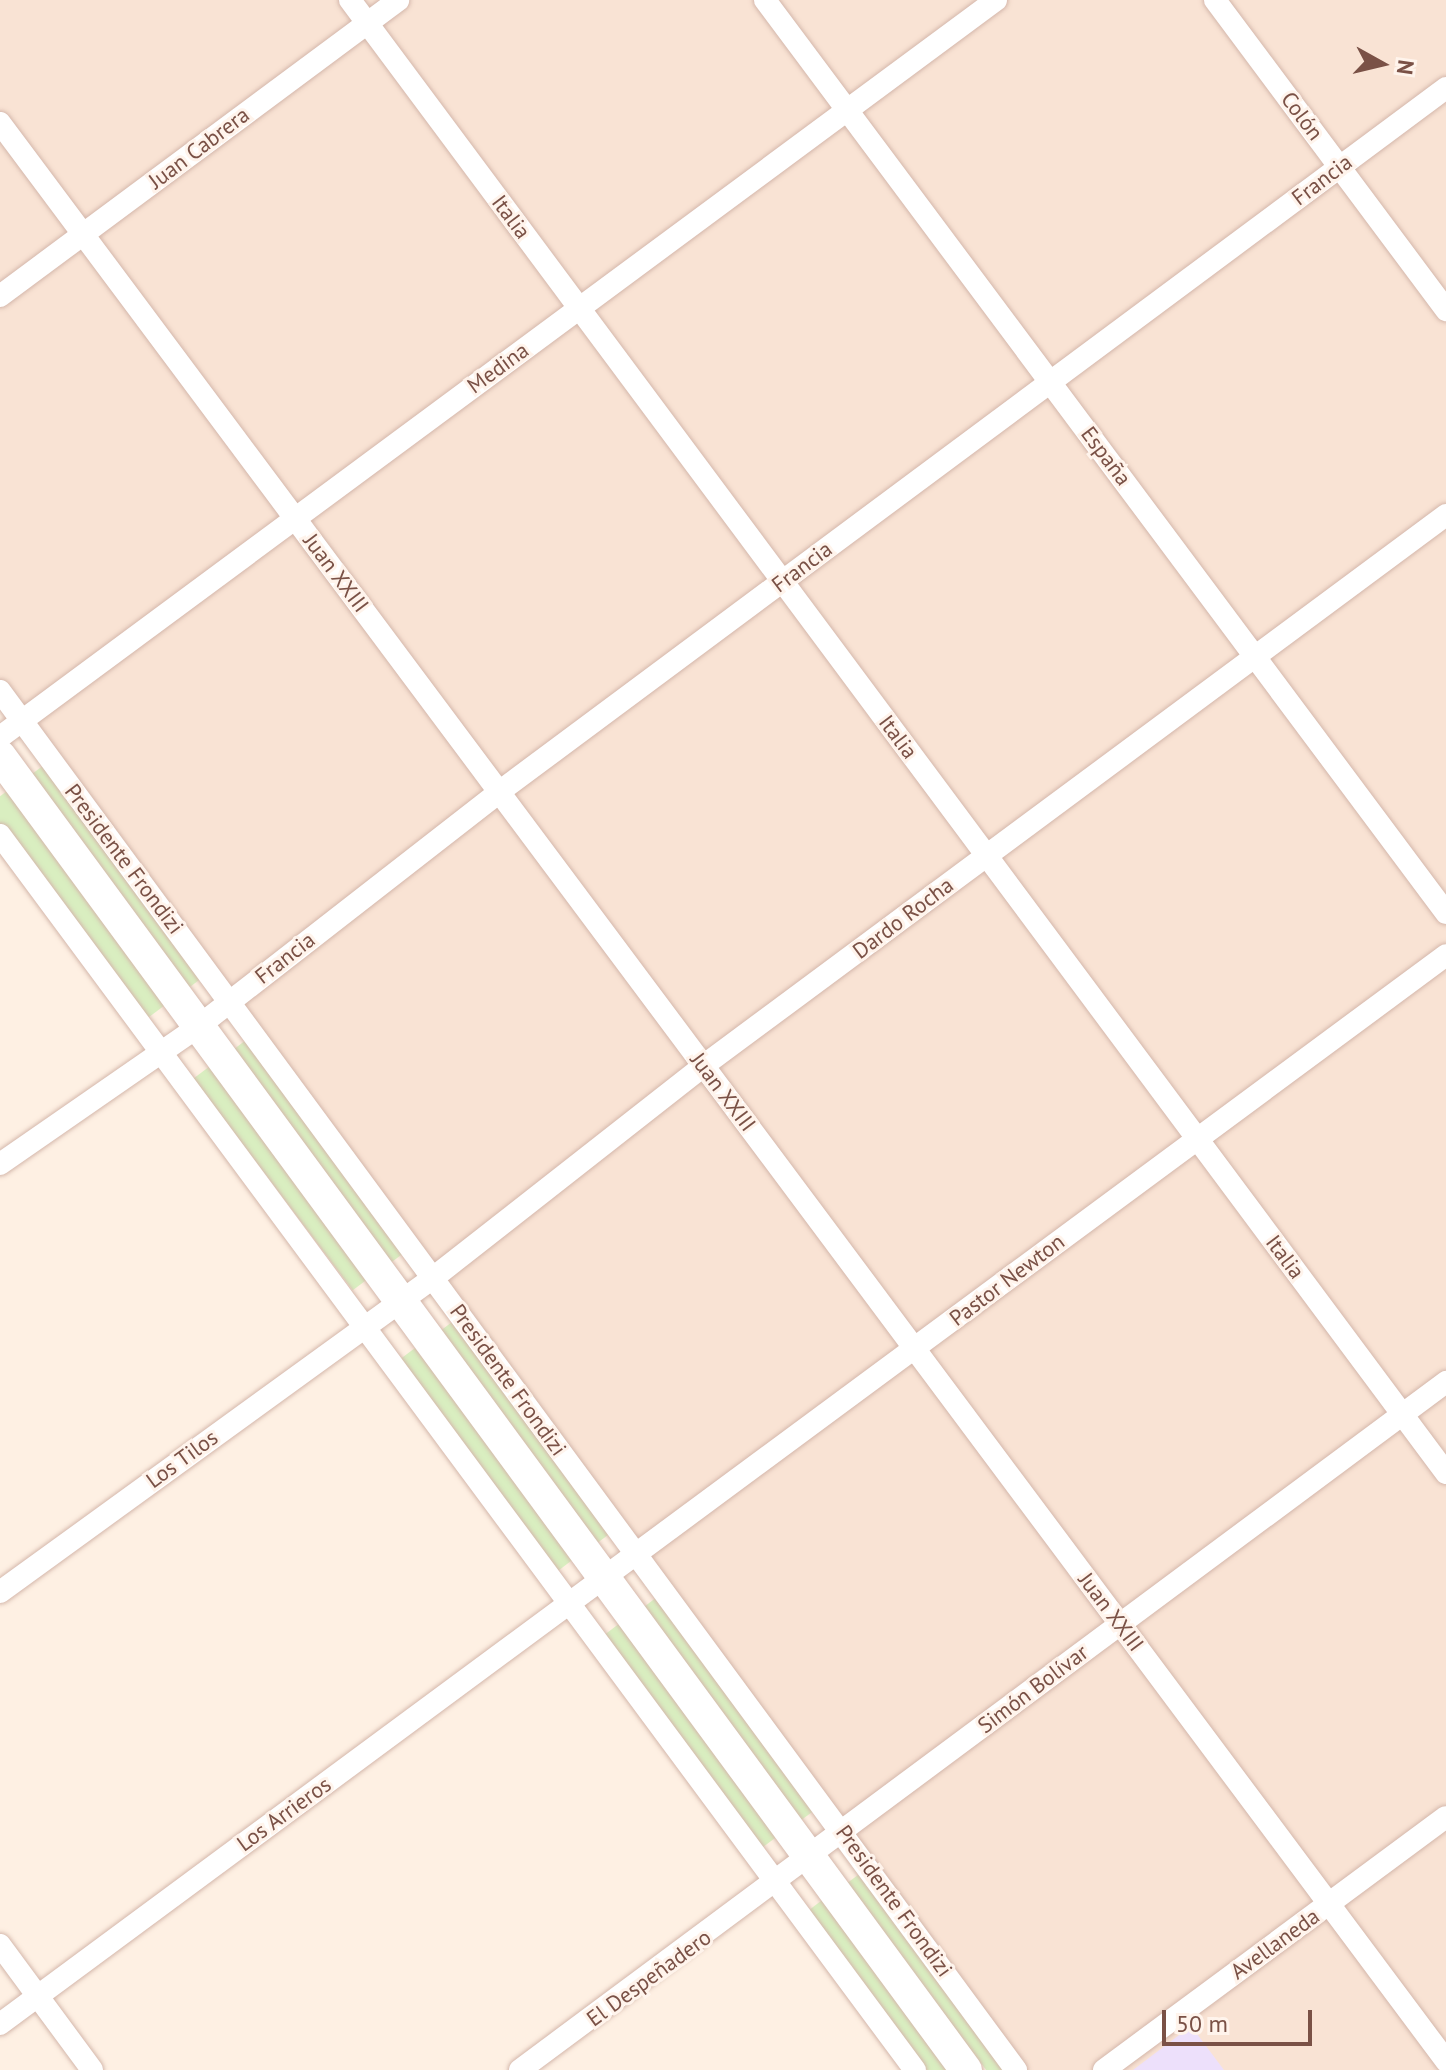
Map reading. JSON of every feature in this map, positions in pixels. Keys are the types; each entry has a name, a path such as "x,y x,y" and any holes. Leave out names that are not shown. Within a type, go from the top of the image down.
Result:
{"main road":[{"name":"Presidente Frondizi","path":"0,756 396,1303 813,1859 966,2070"}],"street":[{"name":"Italia","path":"350,0 1446,1473"},
{"name":"Juan Cabrera","path":"0,296 398,0"},
{"name":"España","path":"765,0 1446,913"},
{"name":"Medina","path":"0,737 996,0"},
{"name":"Colón","path":"1215,0 1446,310"},
{"name":"Francia","path":"0,1164 159,1047 195,1029 499,792 1446,88"},
{"name":"Juan XXIII","path":"0,123 1446,2061"},
{"name":"Dardo Rocha","path":"363,1326 433,1278 703,1066 1446,515"},
{"name":"Presidente Frondizi","path":"0,691 1016,2070"},
{"path":"0,835 915,2070"},
{"name":"Pastor Newton","path":"568,1605 1446,955"},
{"name":"Los Tilos","path":"0,1592 363,1326"},
{"name":"Simón Bolívar","path":"777,1885 1119,1624 1446,1382"},
{"name":"Los Arrieros","path":"0,2024 568,1605"},
{"name":"Avellaneda","path":"1104,2070 1446,1817"},
{"name":"El Despeñadero","path":"520,2070 777,1885"},
{"path":"0,1945 92,2070"}],"shaded area":[{"path":"0,0 1446,0 1446,2070 1016,2070 0,691"},
{"path":"1191,2026 1224,2070 1133,2070"}],"green space":[{"path":"44,765 203,977 188,989 28,777"},
{"path":"7,791 167,1003 146,1019 0,825 0,796"},
{"path":"246,1040 405,1252 389,1264 229,1053"},
{"path":"210,1066 369,1278 353,1290 193,1079"},
{"path":"452,1322 611,1533 594,1545 435,1335"},
{"path":"415,1348 574,1559 558,1571 399,1360"},
{"path":"657,1597 816,1809 800,1821 640,1610"},
{"path":"620,1623 779,1835 763,1847 603,1636"},
{"path":"862,1872 1011,2069 986,2070 846,1884"},
{"path":"825,1898 954,2070 927,2070 809,1910"}]}
